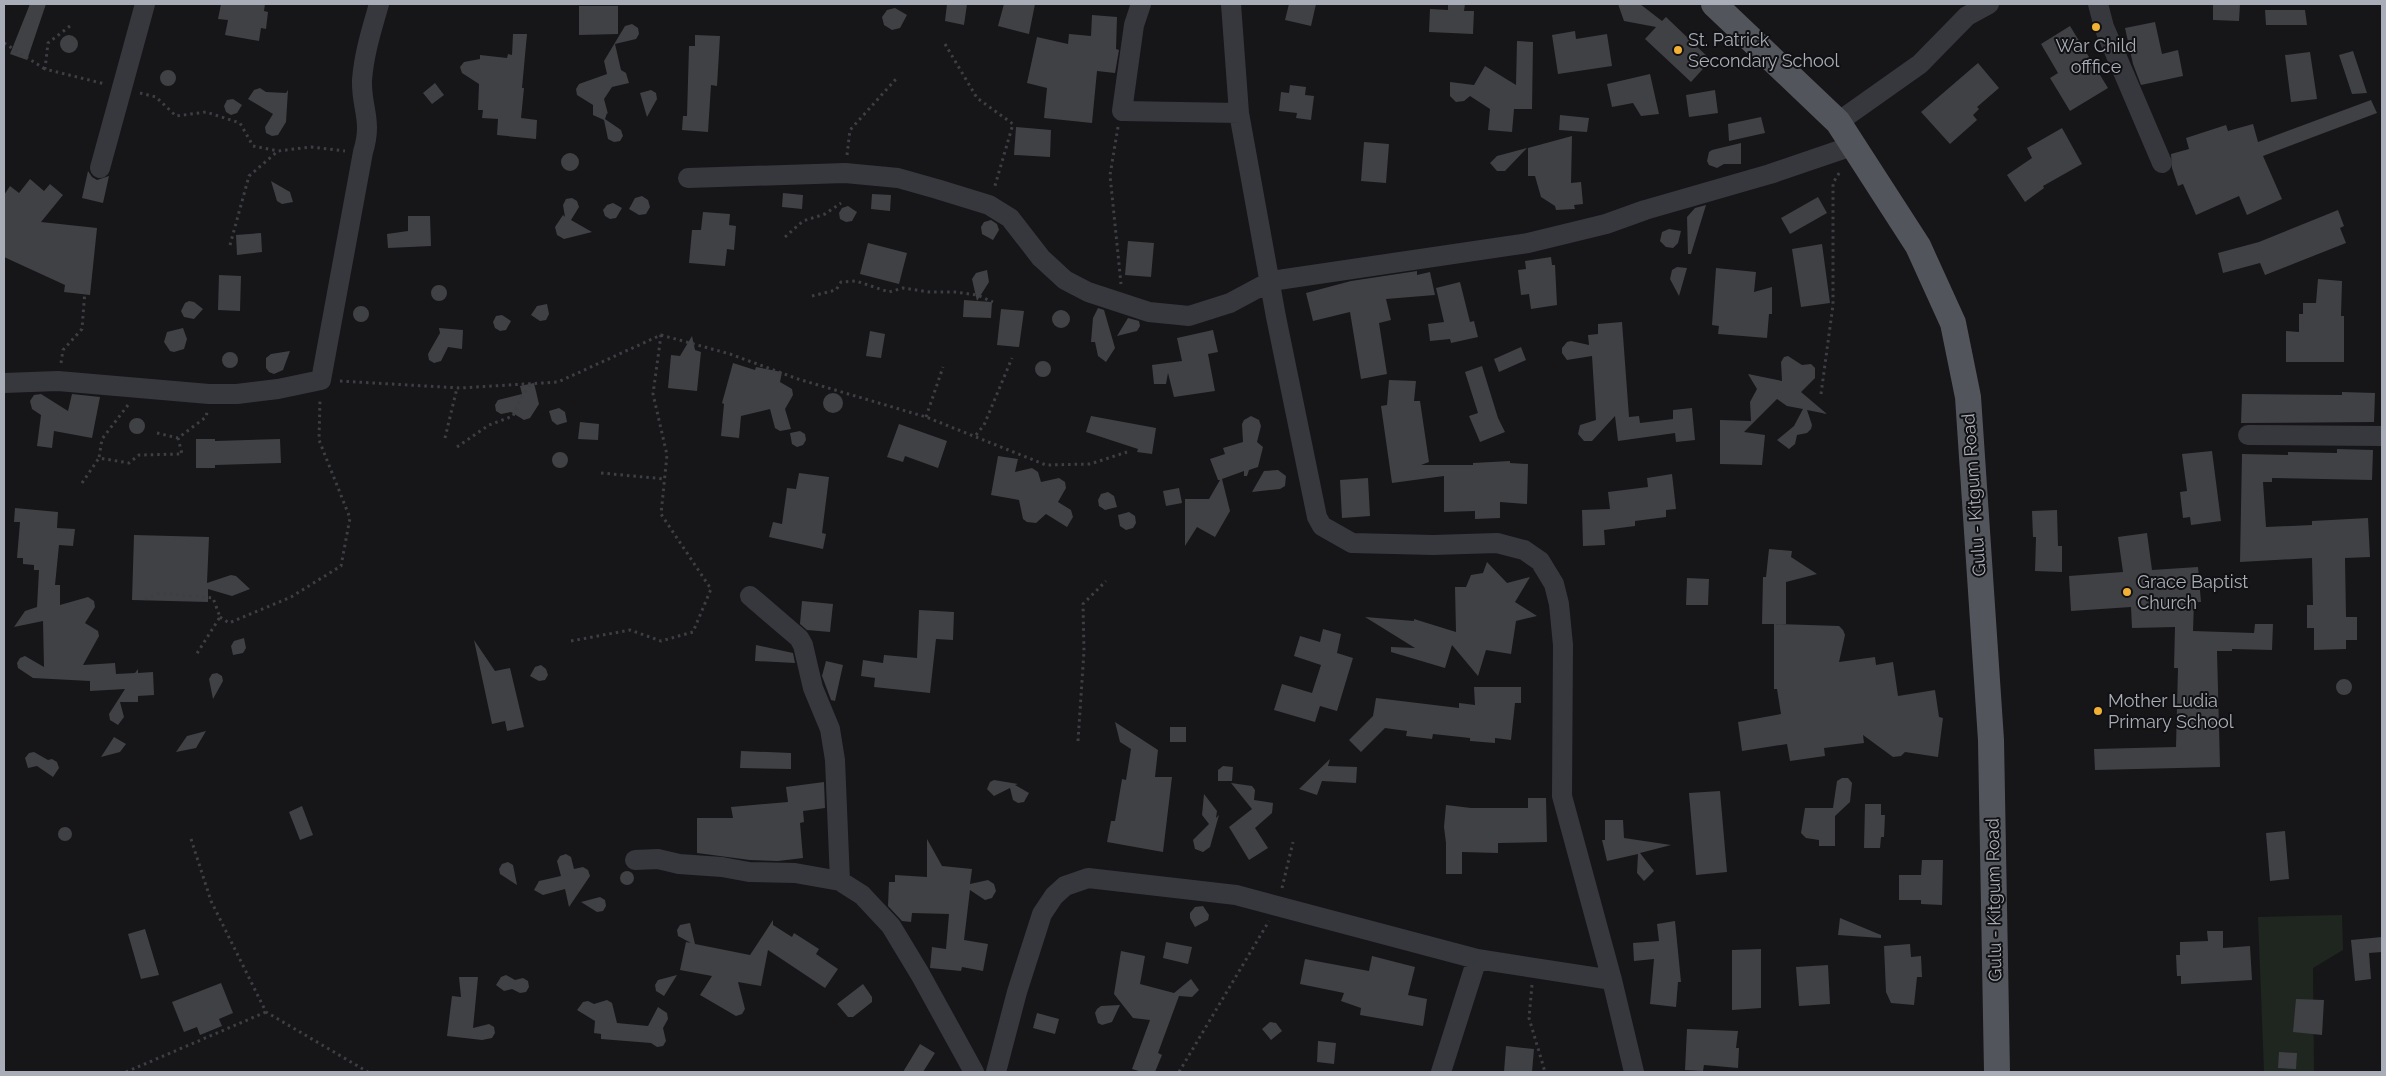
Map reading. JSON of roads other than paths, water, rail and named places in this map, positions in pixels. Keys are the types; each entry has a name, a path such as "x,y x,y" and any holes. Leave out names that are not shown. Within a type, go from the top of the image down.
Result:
{"main road":[{"name":"Gulu - Kitgum Road","path":"1714,4 1838,122 1855,145 1918,246 1953,323 1968,398 1991,740 1997,1072"}],"street":[{"path":"100,168 145,4"},
{"path":"4,383 58,381 209,394 237,394 278,389 321,380 363,152 368,138 368,123 362,82 366,52 379,4"},
{"path":"1141,4 1134,25 1122,111 1239,113"},
{"path":"1231,4 1239,113 1276,317 1315,507 1322,526 1352,543 1433,545 1497,543 1524,550 1540,561 1554,584 1559,604 1563,645 1562,796 1612,980 1634,1072"},
{"path":"1838,122 1920,64 1967,16 1989,4"},
{"path":"2098,4 2112,49 2162,163"},
{"path":"688,178 845,173 898,178 989,205 1010,218 1041,258 1066,280 1088,292 1124,305 1167,315 1189,316 1230,303 1271,282 1528,243 1606,224 1645,210 1770,174 1855,145"},
{"path":"2248,435 2382,436"},
{"path":"750,596 792,632 804,645 810,681 830,729 835,760 840,881"},
{"path":"635,860 658,859 679,864 722,867 749,872 795,873 840,881 862,895 891,926 974,1072"},
{"path":"996,1072 1017,992 1042,914 1054,896 1066,886 1088,878 1236,895 1477,958 1612,980"},
{"path":"1441,1072 1477,958"}],"place":[{"name":"War Child offfice","path":"2096,27"},
{"name":"St. Patrick Secondary School","path":"1678,50"},
{"name":"Grace Baptist Church","path":"2127,592"},
{"name":"Mother Ludia Primary School","path":"2098,711"}]}
